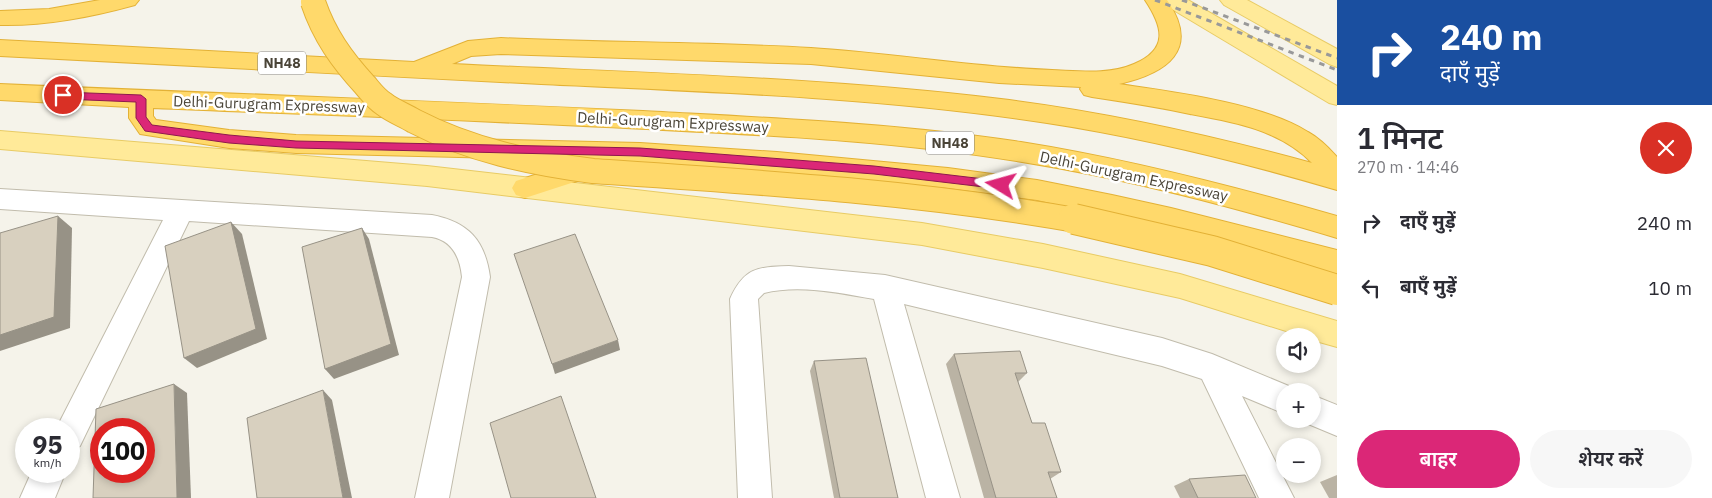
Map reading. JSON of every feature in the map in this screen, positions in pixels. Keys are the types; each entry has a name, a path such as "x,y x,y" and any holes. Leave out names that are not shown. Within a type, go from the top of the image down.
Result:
{"highway":[{"path":"0,18 37,18 106,6 128,0"},
{"path":"1011,78 1104,78 1128,75 1145,69 1159,61 1168,52 1171,38 1169,23 1163,9 1156,0"},
{"path":"314,1 319,22 340,58 380,101 452,140 510,157 550,167 908,195 998,207 1084,221 1185,244 1262,264 1337,290"},
{"path":"412,70 468,49 501,46 825,57 1117,92 1250,118 1273,125 1296,136 1320,154 1337,173"},
{"name":"NH48","path":"0,48 564,78 781,87 956,102 1050,115 1138,131 1218,148 1337,180"},
{"name":"Delhi-Gurugram Expressway","path":"0,92 554,114 922,139 1091,164 1268,206 1337,226"},
{"path":"141,99 141,118 149,128 229,139 296,144 640,152 874,170 1037,190 1171,219 1337,262"},
{"path":"525,188 640,152"},
{"path":"1247,238 1291,242 1314,241 1330,236 1337,231"}],"main road":[{"path":"1172,0 1289,67 1337,97"},
{"path":"1230,0 1334,57"},
{"path":"0,140 428,176 931,236 1043,256 1180,286 1337,334"}],"street":[{"path":"0,199 432,226 449,230 472,254 476,265 476,277 432,498"},
{"path":"78,418 182,209"},
{"path":"754,498 744,299 748,290 756,282 770,278 792,278 884,287 1162,352 1212,368 1276,395"},
{"path":"884,287 943,498"},
{"path":"1212,368 1277,498"},
{"path":"1321,414 1337,421"},
{"path":"37,498 44,483"}],"building":[{"path":"58,216 54,317 0,335 0,233"},
{"path":"231,222 256,329 184,358 165,246"},
{"path":"362,228 391,344 325,369 302,247"},
{"path":"575,234 618,340 552,364 514,254"},
{"path":"1020,351 1027,373 1015,373 1032,423 1045,423 1061,472 1048,472 1057,498 996,498 954,354"},
{"path":"866,358 898,498 840,498 814,361"},
{"path":"174,384 177,498 93,498 94,483 155,483 155,418 96,418 96,409"},
{"path":"323,390 343,498 257,498 247,418"},
{"path":"561,396 596,498 511,498 490,423"},
{"path":"1245,475 1256,498 1198,498 1189,479"}],"railway":[{"path":"1155,0 1337,70"},
{"path":"1182,0 1337,58"}],"route":[{"path":"63,95 141,99 141,118 149,128 229,139 296,144 640,152 874,170 1001,185"}]}
